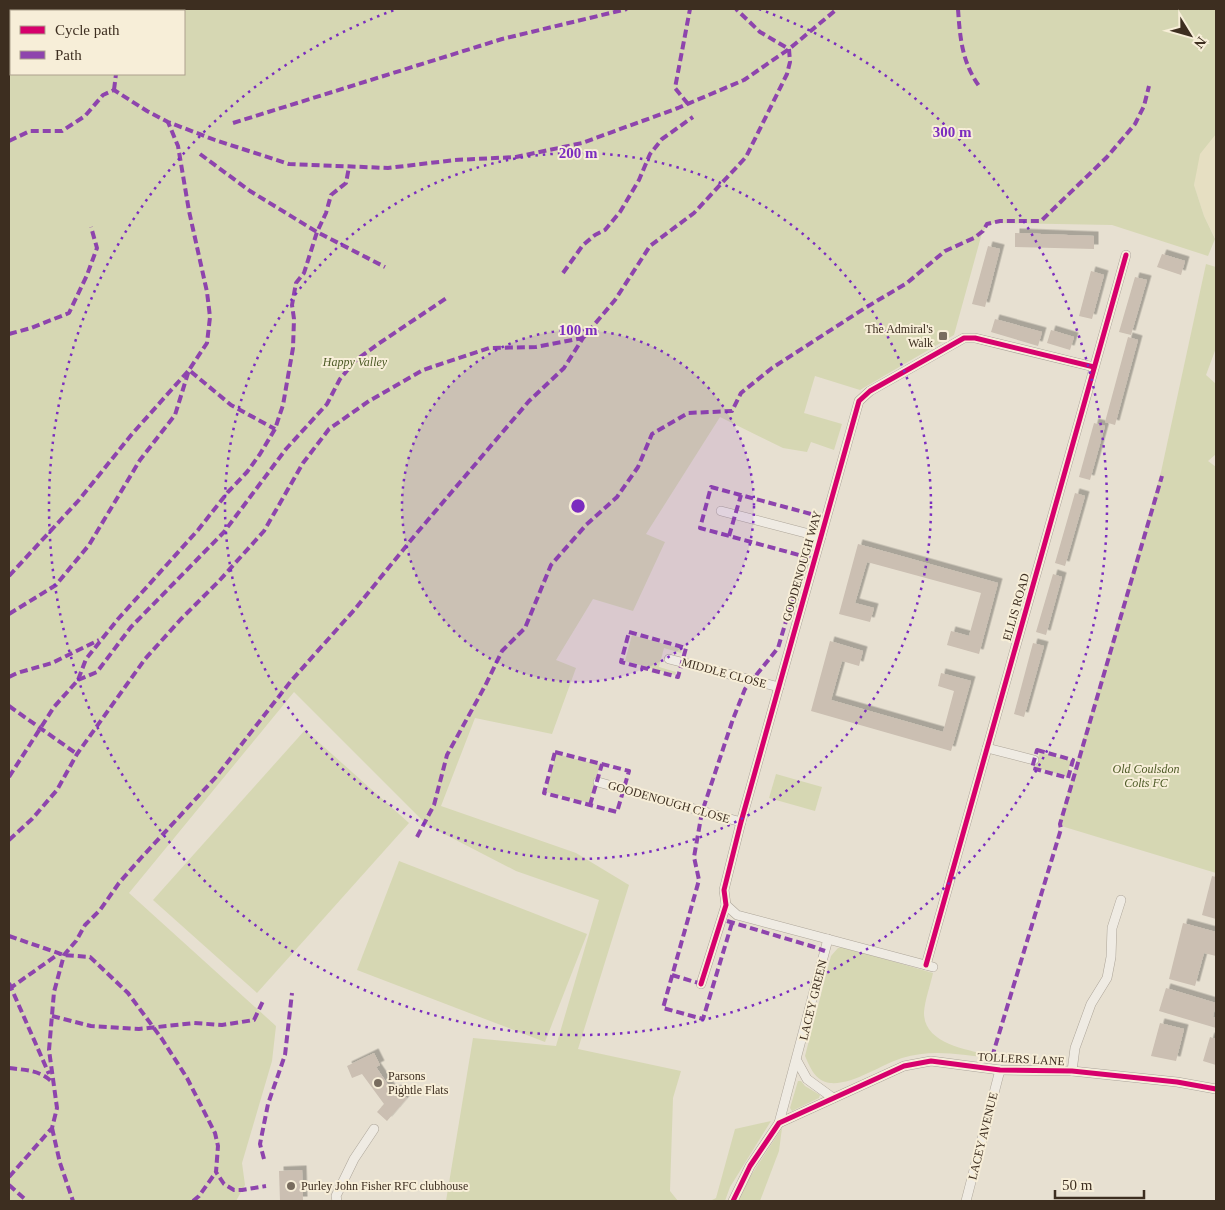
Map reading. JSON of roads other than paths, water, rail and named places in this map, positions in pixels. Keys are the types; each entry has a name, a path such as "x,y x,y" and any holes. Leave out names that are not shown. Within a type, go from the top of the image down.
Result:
{"street":[{"name":"ELLIS ROAD","path":"828,939 930,966 987,748 1126,255"},
{"name":"GOODENOUGH WAY","path":"701,984 726,905 724,890 741,822 859,401 870,391 964,338 975,338 1094,367"},
{"path":"721,511 821,537"},
{"name":"MIDDLE CLOSE","path":"668,659 779,687"},
{"path":"987,748 1034,760"},
{"name":"GOODENOUGH CLOSE","path":"598,782 741,822"},
{"path":"1072,1071 1075,1048 1091,1004 1107,978 1111,957 1112,928 1121,900"},
{"path":"726,905 737,915 828,939"},
{"name":"LACEY GREEN","path":"779,1122 797,1061 828,939"},
{"path":"797,1061 807,1078 833,1098"},
{"name":"TOLLERS LANE","path":"779,1122 904,1066 929,1062 1000,1070 1072,1071 1216,1088"},
{"name":"LACEY AVENUE","path":"966,1201 1000,1070"},
{"path":"733,1201 750,1166 779,1122"},
{"path":"337,1201 336,1196 354,1159 374,1129"}],"place":[{"name":"The Admiral's Walk","path":"943,336"},
{"name":"Parsons Pightle Flats","path":"378,1083"},
{"name":"Purley John Fisher RFC clubhouse","path":"291,1186"}],"park label":[{"name":"Happy Valley","path":"355,362"},
{"name":"Old Coulsdon Colts FC","path":"1146,776"}]}
